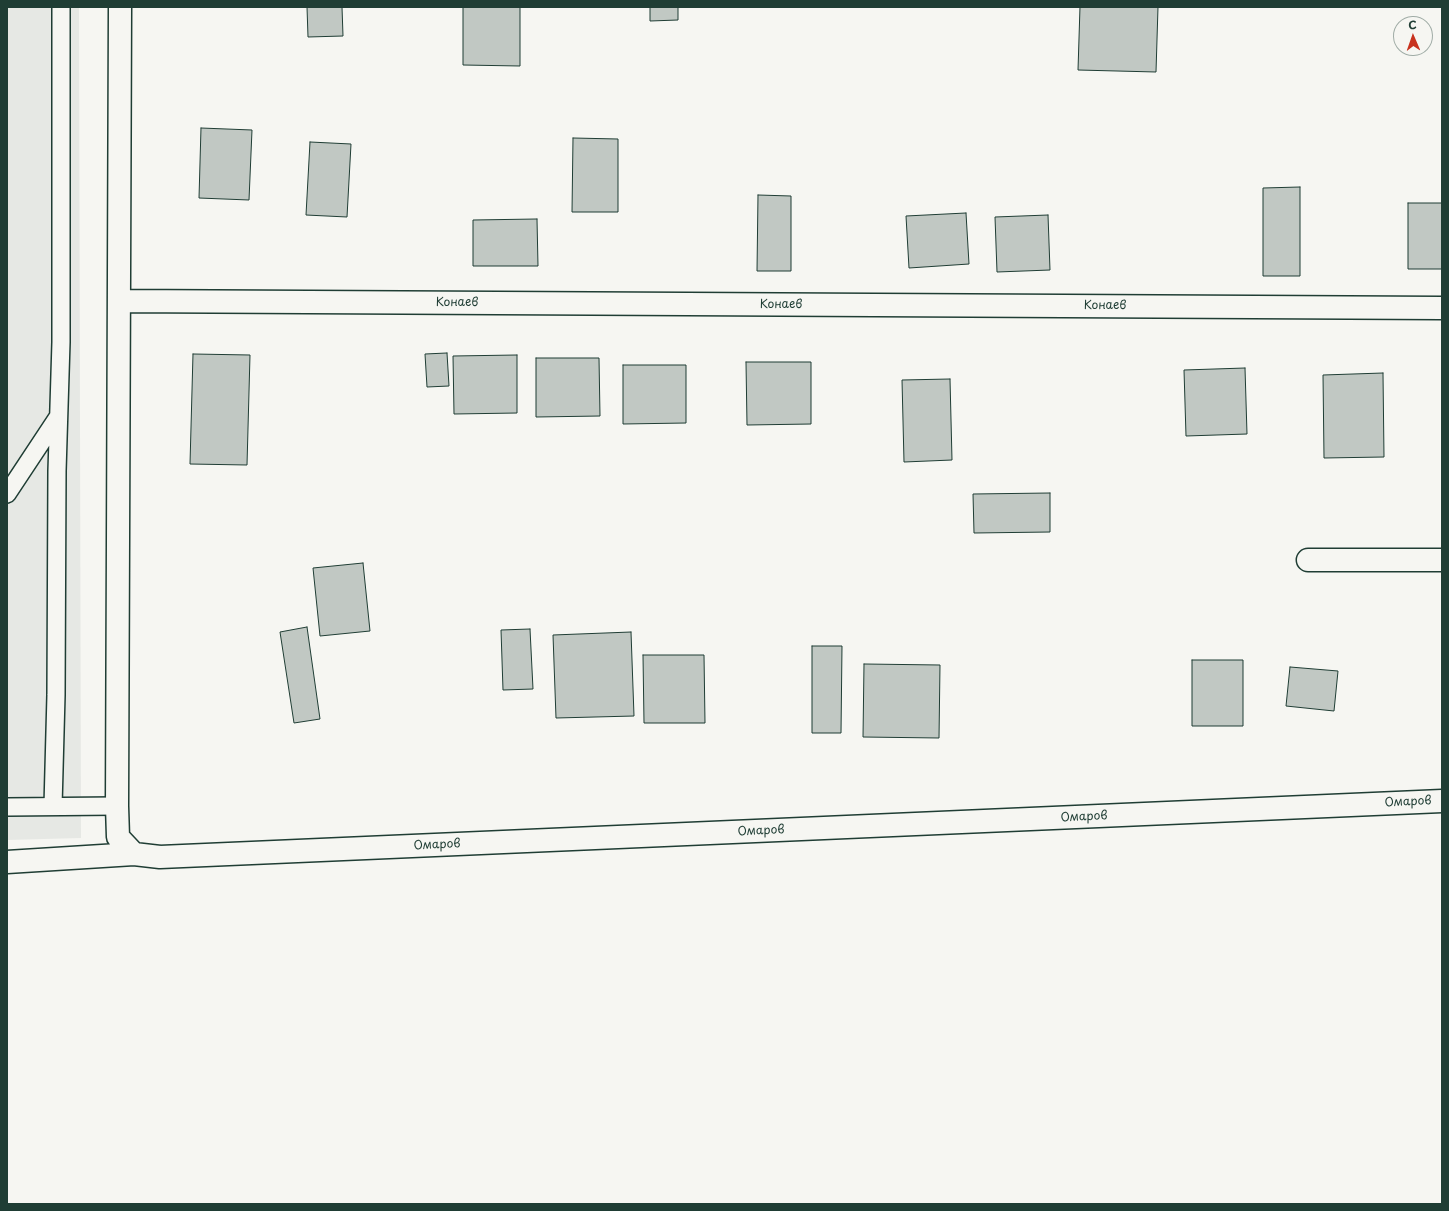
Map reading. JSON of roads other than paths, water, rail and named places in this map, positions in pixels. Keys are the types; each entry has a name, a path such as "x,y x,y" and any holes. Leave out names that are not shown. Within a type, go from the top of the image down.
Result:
{"street":[{"path":"120,7 117,806 118,837 134,854"},
{"name":"Конаев","path":"119,301 1442,308"},
{"path":"1308,560 1442,560"},
{"name":"Омаров","path":"7,862 134,854 168,857 1442,801"}],"lane":[{"path":"53,806 56,695 58,417 61,342 61,7"},
{"path":"7,494 58,417"},
{"path":"7,807 117,806"}]}
